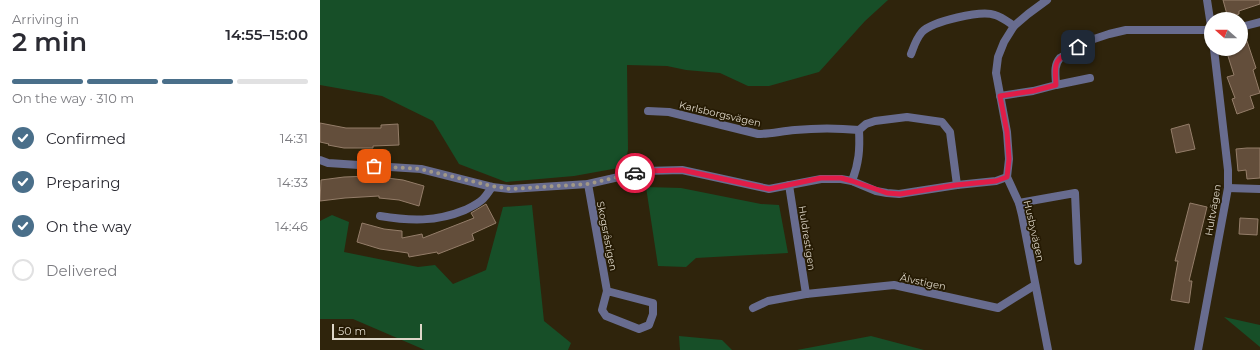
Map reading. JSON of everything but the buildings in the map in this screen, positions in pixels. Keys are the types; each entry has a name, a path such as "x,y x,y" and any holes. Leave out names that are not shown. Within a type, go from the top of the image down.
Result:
{"street":[{"path":"320,168 324,161 420,169 510,189 588,184 646,171 682,170 769,189 821,178 841,178 887,193 900,194 956,185 996,181 1007,177 1009,159 1007,132 996,73 998,57 1004,42 1014,26 1047,0"},
{"path":"1207,0 1209,12"},
{"path":"911,54 917,39 923,31 934,24 950,19 984,13 1002,18 1014,26"},
{"path":"1248,25 1260,22"},
{"path":"1056,85 1055,67 1057,61 1091,40 1126,30 1204,30"},
{"name":"Hultvägen","path":"1198,350 1228,188 1228,170 1215,56"},
{"path":"1000,96 1033,91 1090,78"},
{"name":"Karlsborgsvägen","path":"648,111 669,112 758,134 770,134 794,130 844,128 859,130"},
{"path":"852,181 860,154 859,130 866,124 875,121 907,117 942,122 950,132 956,185"},
{"name":"Husbyvägen","path":"1007,177 1019,203 1048,350"},
{"name":"Skogsråstigen","path":"588,184 607,291 602,310 606,316 638,329 649,325 653,314 653,303 607,291"},
{"name":"Huldrestigen","path":"789,185 806,294"},
{"path":"380,216 405,220 431,220 452,216 471,208 482,201 492,186"},
{"path":"1228,188 1260,189"},
{"path":"1019,203 1075,193 1078,261"},
{"name":"Älvstigen","path":"753,308 768,301 806,294 894,286 998,308 1035,285"}],"green space":[{"path":"320,0 888,0 865,21 819,72 769,86 748,86 720,73 686,70 667,66 627,65 628,150 624,167 574,176 506,182 459,164 433,121 382,96 320,85"},
{"path":"646,187 681,188 761,204 779,205 788,253 696,258 686,267 658,266"},
{"path":"532,205 544,321 571,343 568,350 425,350 353,319 320,319 320,221 332,215 349,222 344,252 418,267 435,265 453,284 486,270 503,207"},
{"path":"1224,317 1260,325 1260,347"},
{"path":"679,336 722,340 732,350 680,350"},
{"path":"871,336 924,350 797,350"}],"way so far":[{"path":"374,166 420,169 510,189 588,184 635,173"}],"route":[{"path":"635,173 646,171 682,170 769,189 821,178 841,178 887,193 900,194 956,185 996,181 1007,177 1009,159 1007,132 1000,96 1033,91 1056,85 1055,67 1057,61 1078,47"}]}
